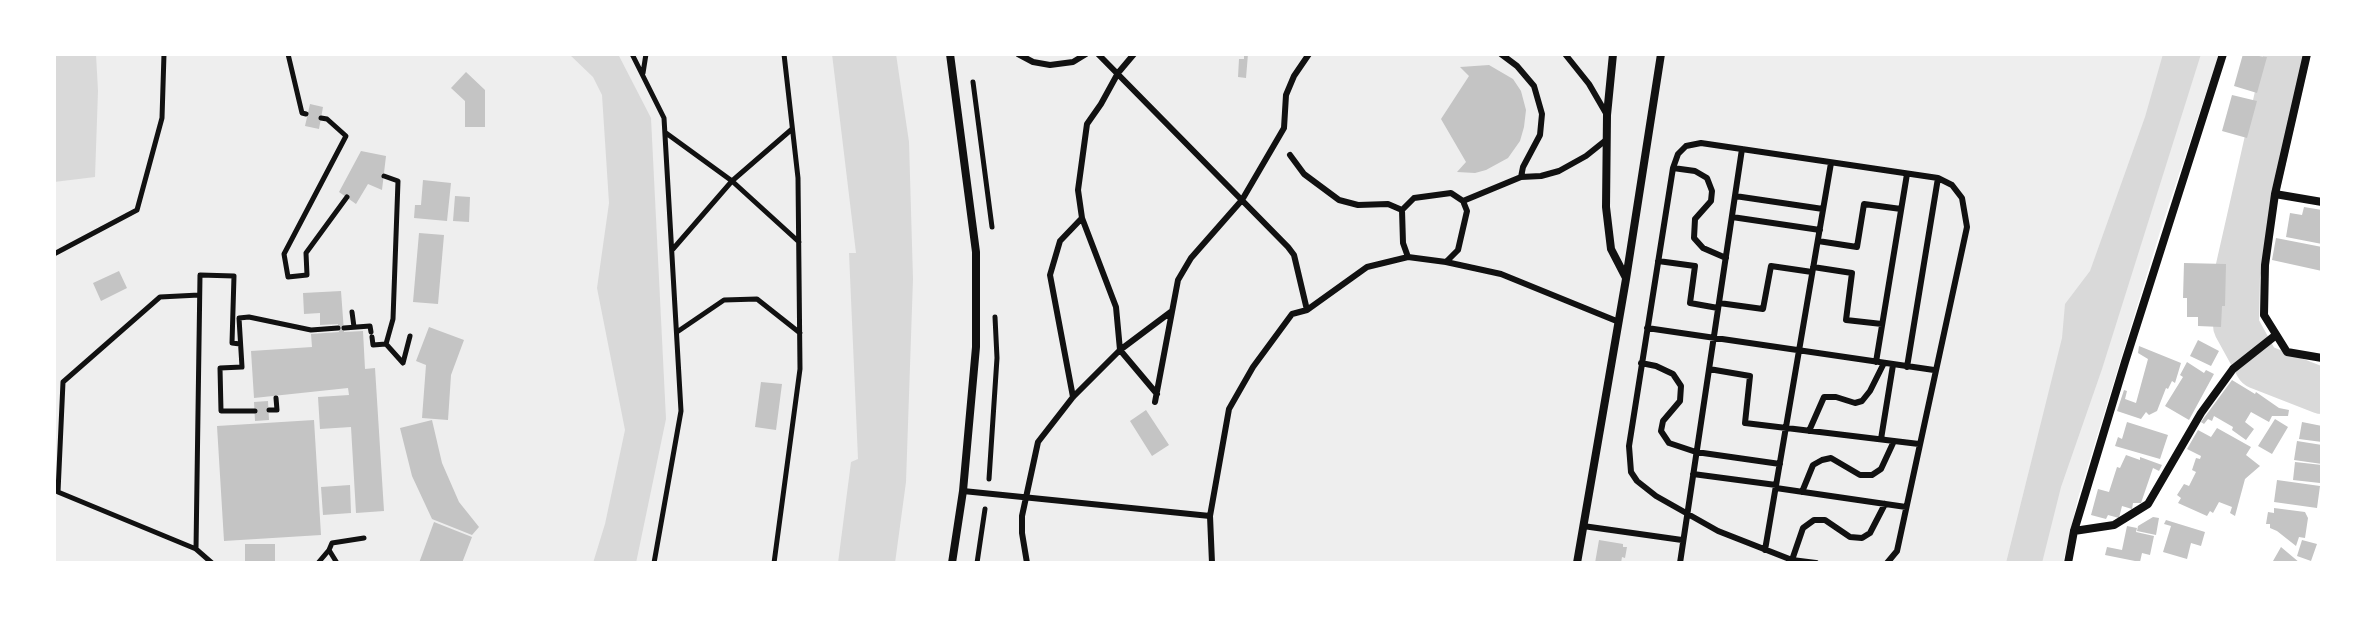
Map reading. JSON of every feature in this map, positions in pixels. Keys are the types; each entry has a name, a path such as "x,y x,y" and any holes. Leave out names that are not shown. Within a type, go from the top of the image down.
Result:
{"street":[{"path":"950,54 976,252 976,347 963,491 952,563"},
{"path":"1613,54 1607,115 1606,207 1611,249 1626,279"},
{"path":"1577,563 1661,54"},
{"path":"2068,563 2074,531 2125,362 2223,54"},
{"path":"2307,54 2275,194 2265,265 2264,315 2287,352 2322,358"},
{"path":"2275,194 2322,202"},
{"path":"2074,531 2114,525 2148,504 2201,413 2233,369 2276,335"}],"lane":[{"path":"1018,54 1033,62 1050,65 1073,62 1086,54"},
{"path":"1098,54 1294,255 1307,310"},
{"path":"1134,54 1118,73 1087,124 1078,190 1082,218 1116,307 1120,350 1157,394"},
{"path":"1155,402 1178,280 1191,258 1242,200 1284,128 1286,95 1309,54"},
{"path":"1501,54 1517,66 1534,86 1542,114 1540,135 1521,177"},
{"path":"1565,54 1589,84 1607,115"},
{"path":"1463,201 1521,177 1559,171 1606,140"},
{"path":"1816,563 1792,560 1765,550 1687,515 1656,496 1631,472 1629,446 1673,168 1678,154 1686,146 1701,143 1938,178 1952,185 1962,198 1967,227 1897,551 1887,563"},
{"path":"1680,563 1742,149"},
{"path":"1290,155 1312,181 1339,200 1358,205 1388,204 1402,210"},
{"path":"1765,550 1831,163"},
{"path":"1673,168 1695,171 1707,178 1712,191 1711,201 1695,219 1694,238 1703,248 1726,258"},
{"path":"1809,431 1824,397 1855,403 1862,401 1870,391 1880,362 1882,324 1907,174"},
{"path":"1907,367 1938,178"},
{"path":"1408,257 1403,243 1402,210 1414,198 1451,193 1463,201 1467,211 1458,250 1446,262"},
{"path":"1735,196 1823,209"},
{"path":"1818,241 1857,247 1864,204 1901,209"},
{"path":"1732,217 1820,230"},
{"path":"1073,397 1050,275 1060,241 1082,218"},
{"path":"1212,563 1210,516 1229,409 1253,367 1292,314 1307,310 1367,267 1408,257 1501,274 1619,322"},
{"path":"1658,261 1695,266 1690,303 1763,309 1771,266 1852,273 1846,320 1882,324"},
{"path":"1027,563 1022,533 1025,497 1038,442 1073,397 1120,350 1172,311"},
{"path":"1647,328 1934,370"},
{"path":"1641,363 1673,374 1681,386 1680,401 1663,421 1661,431 1669,443 1696,452 1780,464"},
{"path":"1881,439 1893,365"},
{"path":"1709,369 1750,376 1745,423 1919,444"},
{"path":"1802,492 1813,465 1822,460 1838,460 1860,475 1872,475 1881,469 1894,441"},
{"path":"1693,474 1906,507"},
{"path":"963,491 1210,516"},
{"path":"1792,560 1803,528 1814,520 1825,520 1850,537 1862,538 1870,533 1885,504"},
{"path":"1583,526 1682,540"}],"path":[{"path":"54,254 137,210 162,118 164,54"},
{"path":"288,54 302,113 306,114"},
{"path":"632,54 664,118 681,411 654,563"},
{"path":"643,75 646,54"},
{"path":"774,563 800,369 798,178 784,54"},
{"path":"321,118 327,119 346,136 284,254 288,277 307,275 306,253 347,197"},
{"path":"672,250 732,181 792,128"},
{"path":"665,133 732,181 799,242"},
{"path":"384,176 398,181 393,319 386,344"},
{"path":"196,549 200,275 234,276 232,343 240,344"},
{"path":"199,295 160,297 63,382 58,492 196,549 212,563"},
{"path":"677,332 724,300 757,299 800,333"},
{"path":"352,312 354,327"},
{"path":"255,411 221,411 220,368 242,367 239,318 249,317 311,330 370,326 373,345 386,344"},
{"path":"386,344 403,363 410,336"},
{"path":"269,410 277,410 276,398"},
{"path":"318,563 332,543 364,538"},
{"path":"329,550 337,563"}],"shaded area":[{"path":"54,54 2219,54 2163,222 2078,498 2063,563 54,563"},
{"path":"54,54 96,54 95,177 54,182"},
{"path":"569,54 618,54 651,118 666,419 636,563 593,563 605,524 625,430 597,288 609,203 602,95 593,77"},
{"path":"832,54 896,54 909,142 913,279 906,482 895,563 838,563 851,462 858,459 849,253 856,253"},
{"path":"2163,54 2201,54 2102,369 2061,487 2042,563 2006,563 2062,338 2065,304 2090,271 2145,117"}],"building":[{"path":"1244,54 1248,54 1246,78 1238,77 1239,59 1244,59"},
{"path":"2243,54 2267,57 2257,93 2234,86"},
{"path":"1489,65 1513,79 1521,91 1526,110 1520,141 1508,158 1486,170 1457,172 1466,162 1441,119 1469,76 1460,67"},
{"path":"466,72 485,90 485,127 465,127 465,101 451,88"},
{"path":"2232,95 2257,101 2247,138 2222,131"},
{"path":"310,104 323,107 319,129 305,126"},
{"path":"361,151 386,156 382,190 368,184 356,204 339,192"},
{"path":"423,180 451,183 447,221 414,218 415,205 421,205"},
{"path":"455,196 470,197 469,222 453,221"},
{"path":"2304,207 2322,210 2322,244 2286,237 2290,213 2302,215"},
{"path":"419,233 444,235 438,304 413,302"},
{"path":"2276,238 2322,247 2322,271 2272,260"},
{"path":"2184,263 2226,264 2221,327 2198,326 2198,317 2187,317 2187,298 2183,298"},
{"path":"119,271 127,288 101,301 93,283"},
{"path":"341,291 344,332 363,331 365,369 375,368 384,511 356,513 351,427 320,429 318,397 349,395 348,388 254,398 251,351 312,347 311,334 339,332 338,324 320,325 320,313 304,314 303,293"},
{"path":"429,327 464,340 451,375 448,420 422,418 426,365 416,361"},
{"path":"2198,340 2219,351 2211,366 2190,356"},
{"path":"2139,346 2181,363 2175,383 2172,381 2166,388 2157,411 2149,415 2146,412 2141,419 2117,411 2124,390 2127,391 2125,399 2136,403 2148,359 2138,353"},
{"path":"2187,362 2204,373 2206,370 2214,374 2189,420 2165,406 2183,377 2180,375"},
{"path":"2232,380 2279,408 2289,410 2288,416 2272,416 2269,422 2251,412 2245,422 2254,429 2246,440 2232,430 2233,427 2214,416 2212,421 2201,422"},
{"path":"761,382 782,384 776,430 755,427"},
{"path":"268,401 269,420 255,421 254,402"},
{"path":"1146,410 1169,445 1152,456 1130,421"},
{"path":"2275,419 2288,427 2272,454 2258,446"},
{"path":"314,420 321,535 224,541 217,426"},
{"path":"432,420 442,463 459,502 479,527 472,535 432,519 412,476 400,428"},
{"path":"2127,422 2168,435 2160,459 2115,446 2118,437 2122,439"},
{"path":"2302,422 2322,426 2322,442 2299,439"},
{"path":"2217,428 2251,447 2246,455 2260,466 2245,479 2235,516 2230,513 2232,507 2219,502 2213,513 2210,511 2207,516 2178,503 2181,498 2177,495 2184,484 2189,486 2196,472 2192,470 2196,458 2200,459 2201,456 2187,449 2198,430 2211,437"},
{"path":"2297,441 2322,445 2322,464 2294,460"},
{"path":"2126,455 2162,465 2159,471 2153,468 2141,503 2133,503 2132,509 2122,506 2119,518 2091,515 2098,489 2109,492 2117,467 2120,468"},
{"path":"2295,462 2322,465 2320,483 2293,480"},
{"path":"2277,480 2320,486 2317,508 2274,502"},
{"path":"350,485 351,513 323,515 321,487"},
{"path":"2274,508 2305,512 2308,518 2305,538 2299,537 2296,546 2266,524 2268,512 2274,513"},
{"path":"2153,517 2159,518 2156,535 2137,531 2138,526"},
{"path":"2166,520 2205,532 2201,546 2191,543 2187,559 2163,552 2171,526 2164,524"},
{"path":"434,522 472,537 462,563 419,563"},
{"path":"2127,526 2137,528 2136,532 2154,536 2150,555 2142,553 2140,562 2105,555 2107,547 2122,550"},
{"path":"1599,540 1627,547 1621,563 1595,563"},
{"path":"2302,540 2317,544 2311,561 2297,556"},
{"path":"245,544 275,544 275,563 245,563"},
{"path":"2281,547 2300,563 2273,561"}],"waterway":[{"path":"2287,54 2237,275 2236,326 2258,366 2322,391"}]}
